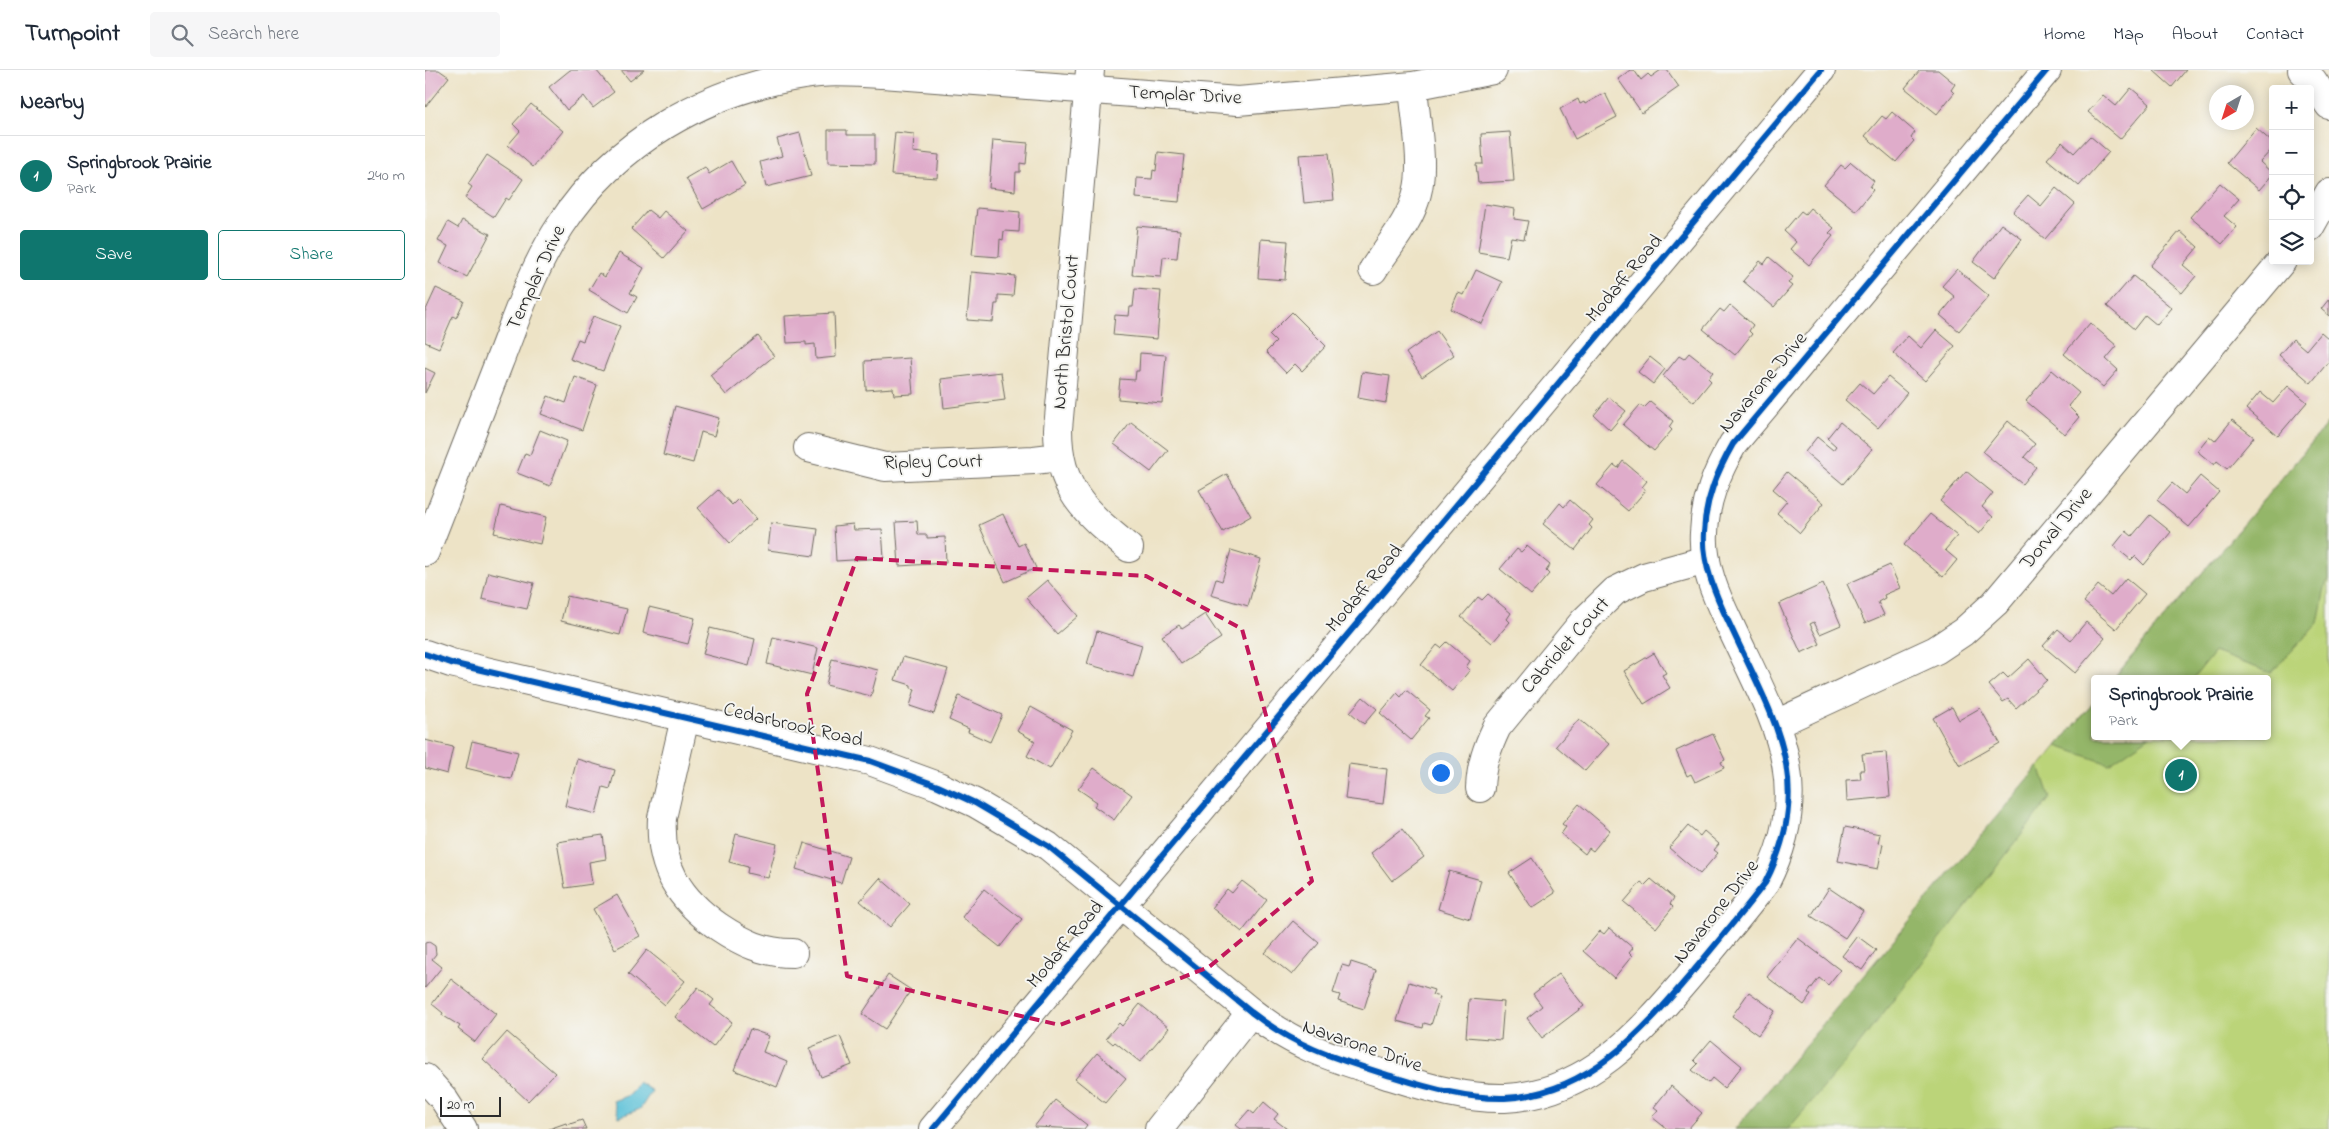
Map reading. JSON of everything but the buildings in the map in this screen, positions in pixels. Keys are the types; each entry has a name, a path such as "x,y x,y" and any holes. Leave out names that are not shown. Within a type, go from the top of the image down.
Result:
{"street":[{"name":"Templar Drive","path":"425,552 522,302 543,256 577,202 607,169 635,143 660,126 725,95 803,72 844,72 1089,80 1237,100 1413,86 1493,70"},
{"name":"Modaff Road","path":"933,1129 1821,70"},
{"name":"Navarone Drive","path":"1121,905 1274,1030 1324,1055 1452,1093 1504,1098 1549,1090 1584,1074 1625,1046 1652,1020 1765,883 1775,863 1789,812 1787,768 1776,724 1718,600 1706,560 1704,535 1711,491 1719,469 1733,444 2047,70"},
{"path":"2302,70 2329,105"},
{"name":"North Bristol Court","path":"1089,80 1058,429 1059,457 1069,487 1083,506 1129,548"},
{"path":"1373,270 1407,217 1417,193 1420,173 1413,86"},
{"path":"2314,221 2329,193"},
{"name":"Dorval Drive","path":"1776,724 1936,650 1963,632 1995,603 2279,265"},
{"name":"Ripley Court","path":"808,448 885,467 1033,460 1059,457"},
{"name":"Cabriolet Court","path":"1480,788 1481,769 1486,750 1497,727 1600,603 1631,582 1706,560"},
{"name":"Cedarbrook Road","path":"425,654 451,663 871,761 938,786 983,807 1049,846 1121,905"},
{"path":"685,718 662,818 661,834 670,872 677,888 698,912 738,939 760,949 776,953 793,954"},
{"path":"1159,1129 1251,1012"},
{"path":"425,1078 443,1098 463,1129"}],"highlighted area":[{"path":"857,558 1146,576 1242,629 1312,881 1209,967 1060,1025 847,976 807,694"}],"green space":[{"path":"2329,422 2329,1129 1735,1129 2091,706 2091,740 2271,740 2271,675 2116,675"},
{"path":"2329,422 2329,580 2326,583 2318,623 2271,673 2214,652 2196,675 2116,675"},
{"path":"2091,706 2091,740 2144,740 2109,764 2057,746"},
{"path":"2039,766 2050,798 1843,1065 1788,1129 1735,1129"}],"water":[{"path":"638,1082 652,1091 640,1109 619,1117 613,1101 629,1095"}],"cycle path":[{"path":"933,1129 1821,70"},
{"path":"425,654 451,663 870,761 938,786 975,803 1048,846 1251,1012 1302,1044 1373,1071 1463,1095 1505,1098 1535,1094 1562,1085 1587,1073 1610,1057 1653,1018 1738,918 1765,883 1780,846 1788,813 1788,781 1783,750 1760,689 1715,591 1705,556 1704,533 1709,498 1722,465 1733,444 2047,70"}],"place":[{"name":"Springbrook Prairie","path":"2181,775"}]}
